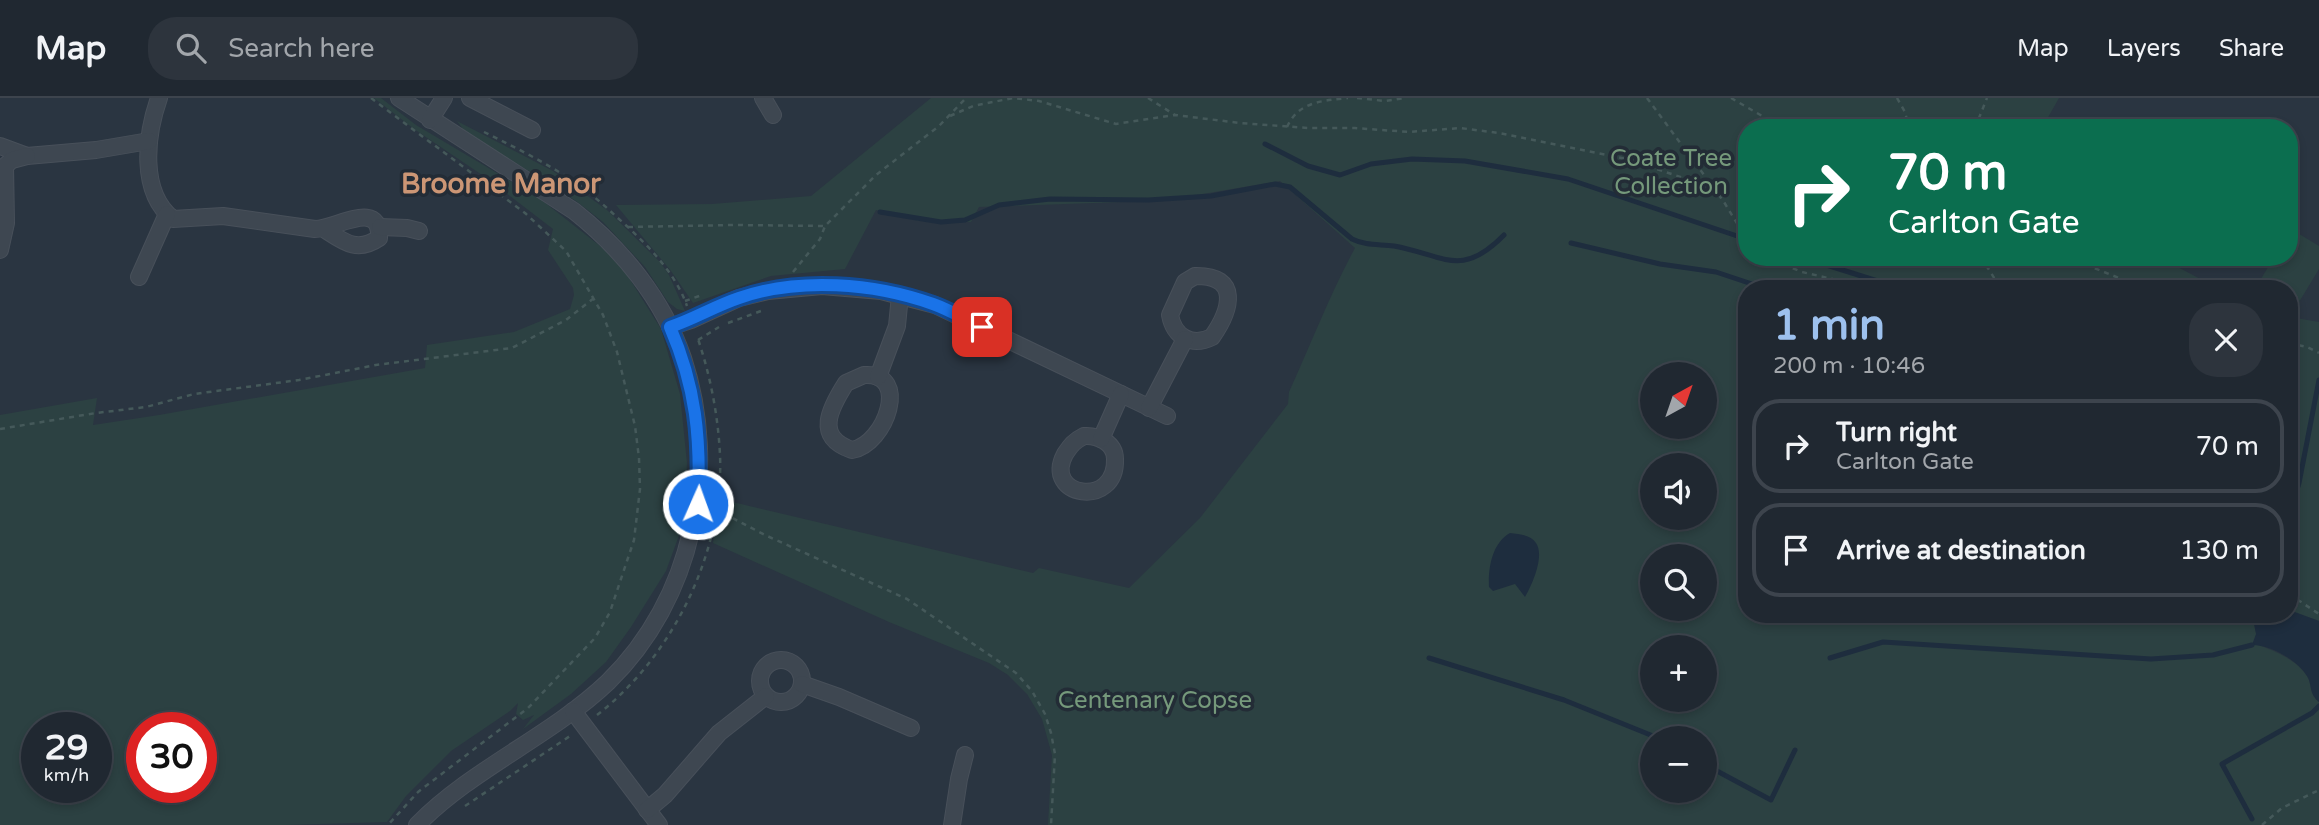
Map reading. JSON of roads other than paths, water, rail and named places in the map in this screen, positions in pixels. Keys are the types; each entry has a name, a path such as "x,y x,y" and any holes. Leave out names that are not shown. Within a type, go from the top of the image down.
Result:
{"street":[{"path":"158,98 149,141 153,192 173,219 223,216 324,229 365,217 374,220 380,227 379,238 369,245 350,245 324,229"},
{"path":"399,98 551,195 597,229 633,267 670,327 683,357 699,431 698,504 690,542 666,603 649,632 616,673 573,712 451,794 417,825"},
{"path":"430,120 444,98"},
{"path":"470,98 532,130"},
{"path":"763,98 773,115"},
{"path":"0,250 6,223 5,166 12,160 149,141"},
{"path":"0,146 27,156"},
{"path":"139,277 167,214"},
{"path":"380,227 419,231"},
{"path":"670,327 739,298 792,287 852,287 900,295 935,305 1167,416"},
{"path":"878,377 897,326 900,295"},
{"path":"1149,408 1185,339"},
{"path":"864,375 878,377 888,391 889,408 869,443 858,449 847,448 832,437 828,429 829,418 849,380 864,375"},
{"path":"1101,439 1121,394"},
{"path":"776,660 790,661 800,671 802,684 795,697 789,701 775,701 766,696 761,687 761,673 769,663 776,660"},
{"path":"802,684 911,728"},
{"path":"647,810 677,782 719,733 766,696"},
{"path":"573,712 659,825"},
{"path":"952,825 965,755"}],"water":[{"path":"1510,533 1531,538 1538,549 1536,570 1525,597 1515,584 1493,591 1489,587 1489,572 1495,549"},
{"path":"2298,613 2319,621 2319,702 2313,695 2307,676 2297,664 2275,651 2252,645 2256,634 2254,623 2298,623"}],"waterway":[{"path":"1265,144 1308,166 1340,175 1371,164 1412,159 1465,161 1568,179 1738,236"},
{"path":"880,212 941,222 965,220 999,205 1050,199 1148,200 1211,196 1275,184 1290,187 1352,239 1362,243 1394,246 1439,258 1463,260 1476,257 1504,235"},
{"path":"1571,243 1660,264 1716,272 1740,280"},
{"path":"1830,266 1874,280"},
{"path":"2298,486 2319,380"},
{"path":"1830,658 1883,642 2151,659 2213,655 2252,645"},
{"path":"1429,658 1564,700 1640,731"},
{"path":"2252,819 2222,764 2312,713 2319,706"},
{"path":"1717,771 1771,800 1795,750"}],"district":[{"name":"Broome Manor","path":"501,183"}],"park label":[{"name":"Coate Tree Collection","path":"1671,172"},
{"name":"Centenary Copse","path":"1155,700"}]}
